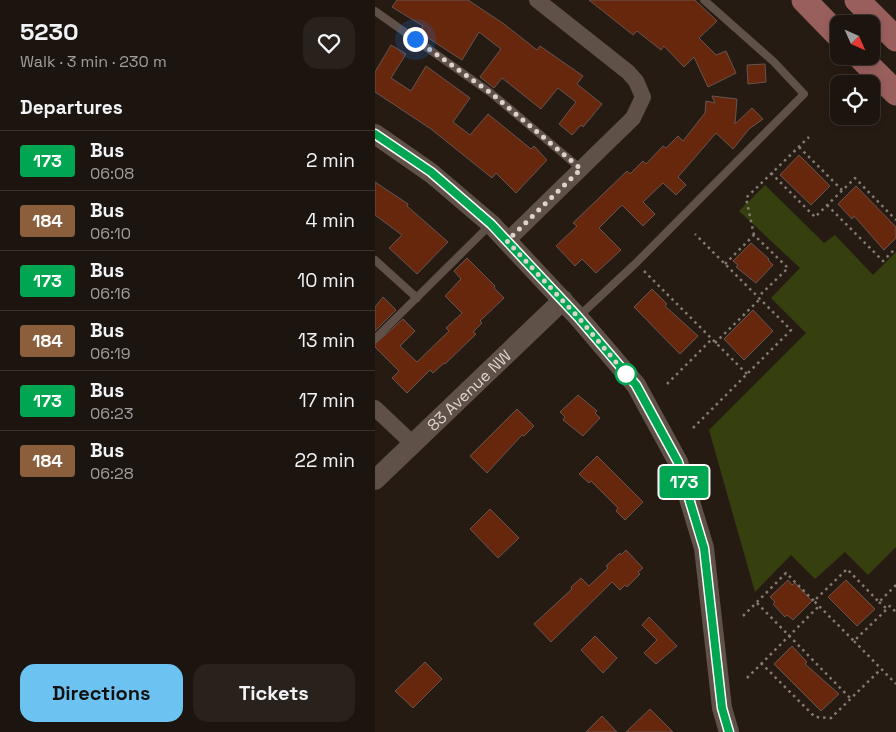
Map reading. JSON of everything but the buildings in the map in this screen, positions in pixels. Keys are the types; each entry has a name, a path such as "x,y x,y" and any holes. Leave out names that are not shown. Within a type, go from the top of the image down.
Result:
{"main road":[{"path":"803,0 830,27"},
{"path":"857,0 896,38"},
{"path":"868,65 896,93"}],"street":[{"path":"507,241 633,118 643,97 636,81 628,72 537,0"},
{"path":"375,134 431,172 491,224 563,300 636,385 678,462 704,548 722,708 729,732"},
{"name":"83 Avenue NW","path":"375,480 563,300"},
{"path":"375,408 412,443"}],"lane":[{"path":"578,317 636,263 804,94 774,62 704,0"},
{"path":"375,11 491,93 581,169"},
{"path":"375,340 491,224"},
{"path":"375,260 417,298"}],"path":[{"path":"715,343 787,268 754,235 746,198 809,137"},
{"path":"799,147 842,190"},
{"path":"771,173 815,217 855,178 896,220"},
{"path":"827,205 883,261 896,248"},
{"path":"693,428 791,330 695,234"},
{"path":"725,264 754,235"},
{"path":"636,263 747,374"},
{"path":"667,384 712,339"},
{"path":"814,601 847,569 887,609"},
{"path":"743,616 786,573 896,684"},
{"path":"879,602 896,585"},
{"path":"757,603 851,699"},
{"path":"747,678 819,606"},
{"path":"854,641 890,606 896,612"},
{"path":"761,663 815,717 831,718 881,669"}],"green space":[{"path":"765,185 824,243 835,235 873,275 896,252 896,547 868,575 845,552 815,579 791,555 755,592 709,430 806,333 771,298 800,268 739,211"}],"bus line":[{"name":"173","path":"375,134 431,172 491,224 578,317 636,385 678,462 704,548 722,708 729,732"}],"route":[{"path":"415,39 491,93 581,169 507,241 578,317 626,374"}]}
